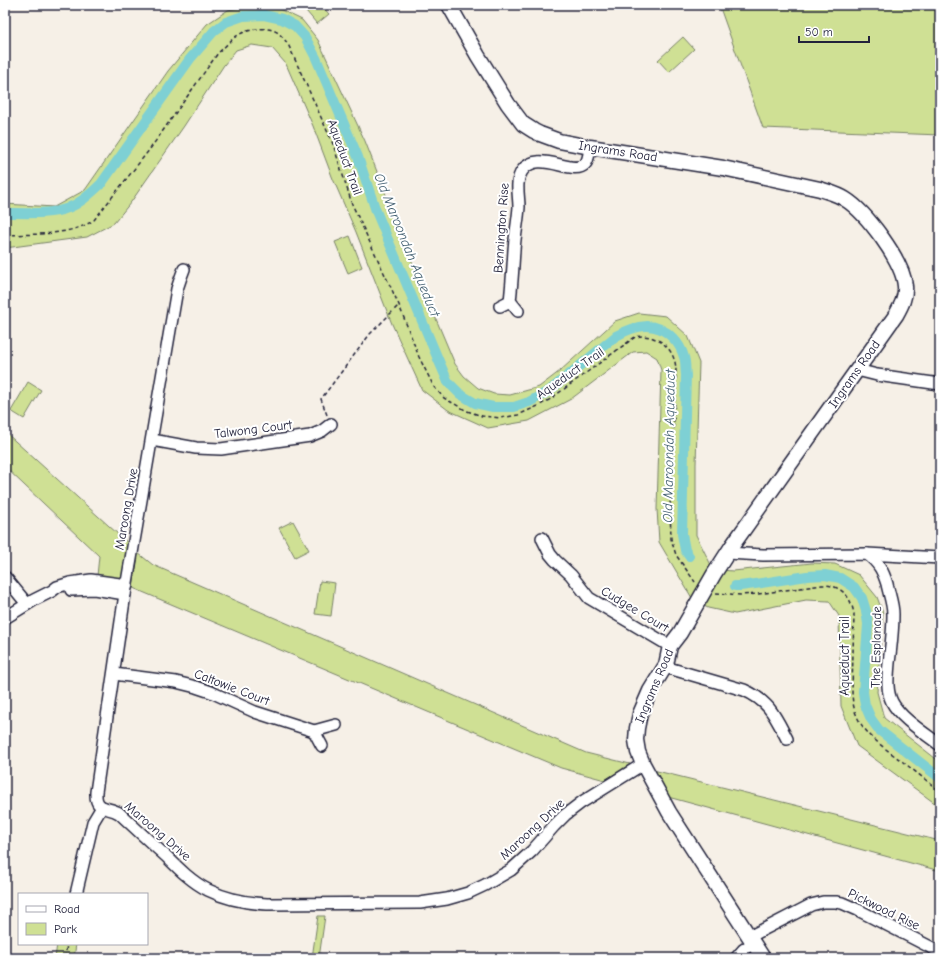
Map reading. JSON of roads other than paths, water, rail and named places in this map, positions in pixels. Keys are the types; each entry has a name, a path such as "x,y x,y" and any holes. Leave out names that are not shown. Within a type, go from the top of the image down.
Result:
{"street":[{"name":"Ingrams Road","path":"449,5 494,83 512,110 524,124 534,131 559,141 733,170 840,196 853,204 887,246 898,265 905,285 904,296 896,315 727,553 703,592 680,633 670,646 665,668 650,691 638,721 636,734 637,746 642,764 653,785 682,834 763,958"},
{"name":"Bennington Rise","path":"510,302 519,207 518,183 521,172 531,163 538,162 581,167 587,160 590,147"},
{"name":"Maroong Drive","path":"184,269 177,289 126,590 96,792 96,799 102,807 119,813 180,870 201,886 235,900 267,904 420,903 447,899 468,893 502,876 524,858 570,811 642,764"},
{"path":"500,306 510,302 518,312"},
{"path":"857,370 877,375 940,384"},
{"name":"Talwong Court","path":"152,440 196,448 221,449 310,436 322,431 331,424"},
{"name":"Cudgee Court","path":"542,538 550,554 571,575 589,598 670,646"},
{"path":"727,553 763,555 868,554 940,558"},
{"name":"The Esplanade","path":"868,554 878,563 881,568 892,606 893,624 888,681 890,696 896,709 902,715 940,745"},
{"path":"5,578 27,604"},
{"path":"5,618 39,597 52,591 88,588 126,590"},
{"path":"665,668 744,690 753,694 768,707 787,739"},
{"name":"Caltowie Court","path":"114,674 196,686 255,712 314,731"},
{"path":"322,746 314,731 336,725"},
{"path":"76,893 93,822 102,807"},
{"name":"Pickwood Rise","path":"736,958 751,940 811,905 823,902 842,903 940,952"}],"waterway":[{"name":"Old Maroondah Aqueduct","path":"5,213 54,212 68,208 82,201 101,184 190,59 214,31 226,22 243,16 264,15 282,19 295,26 305,37 316,58 358,157 376,211 438,359 448,382 460,394 475,403 493,407 514,407 529,402 549,391 616,336 623,332 638,327 652,327 666,332 677,342 685,359 686,375 682,534 685,550 689,556"},
{"name":"Old Maroondah Aqueduct","path":"735,586 825,575 840,578 854,587 862,598 868,624 863,692 865,705 871,719 879,730 940,778"}]}
